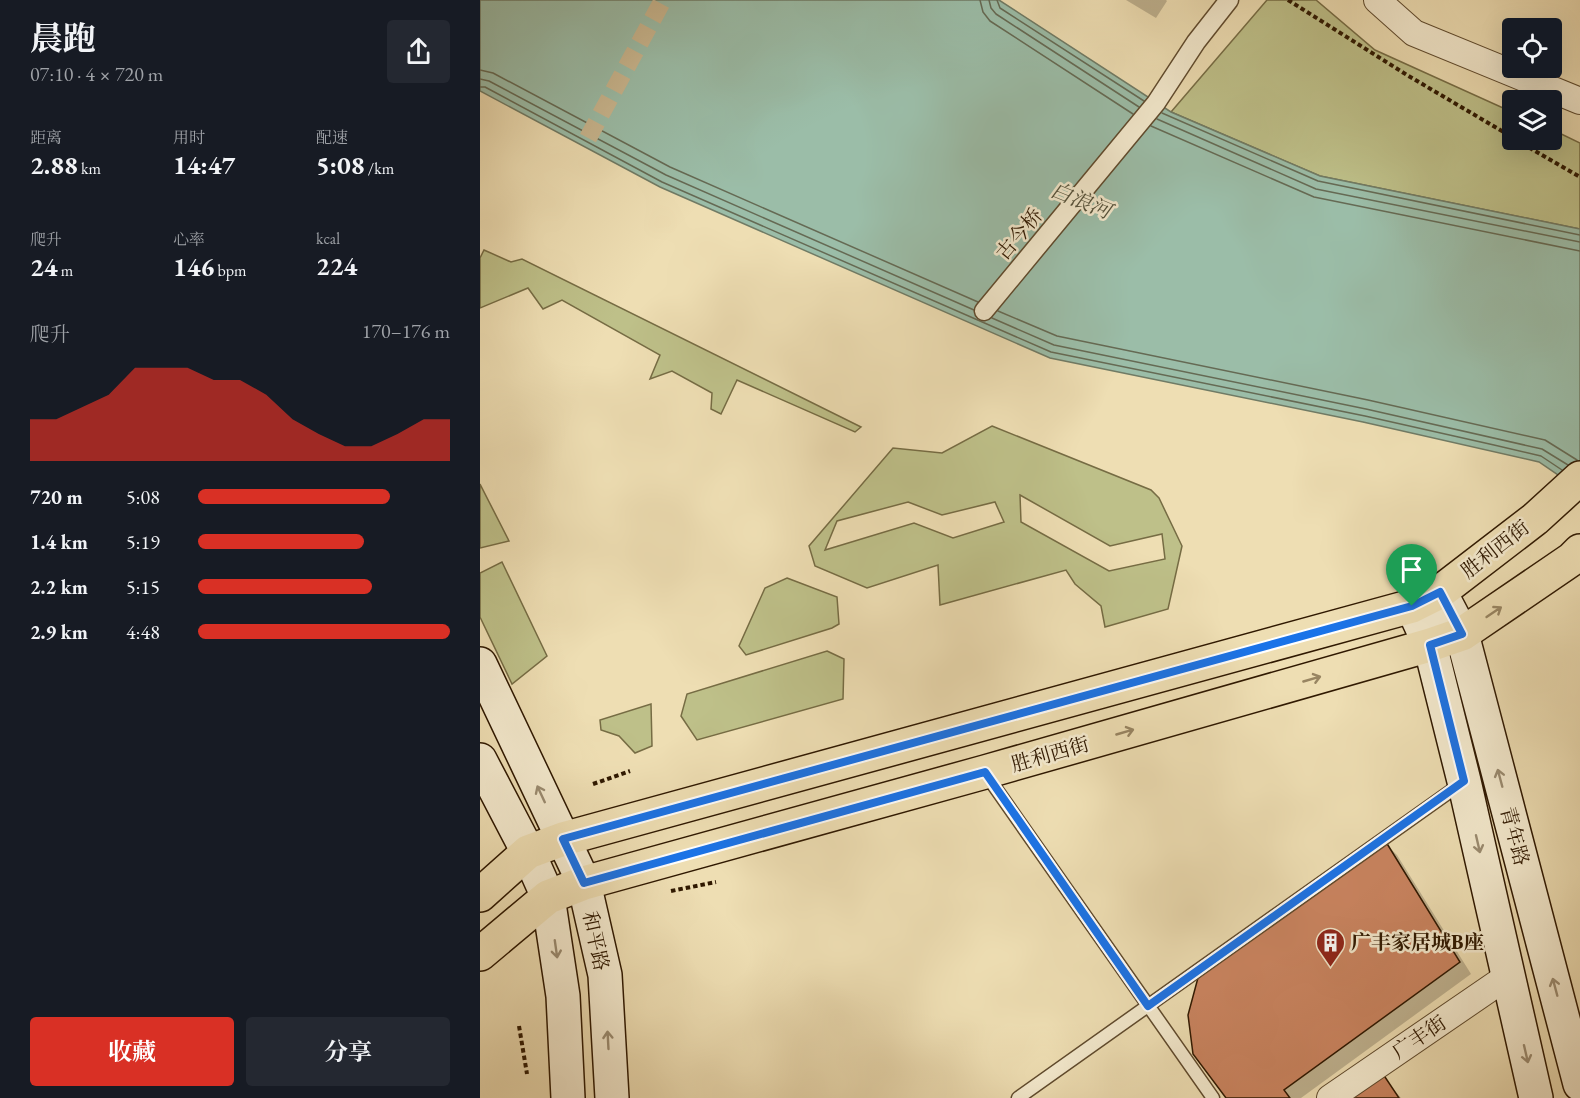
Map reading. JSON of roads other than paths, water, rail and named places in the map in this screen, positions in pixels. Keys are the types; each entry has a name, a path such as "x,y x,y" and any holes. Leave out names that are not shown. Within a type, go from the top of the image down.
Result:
{"main road":[{"name":"胜利西街","path":"480,894 528,852 563,839 1426,599 1535,519 1580,478"},
{"name":"胜利西街","path":"480,954 548,897 584,883 985,772 1462,634 1576,555"},
{"name":"青年路","path":"1426,599 1462,634 1580,1084"},
{"name":"青年路","path":"1426,599 1430,645 1464,781 1536,1098"},
{"name":"和平路","path":"480,664 584,883 604,975 612,1098"},
{"name":"和平路","path":"480,760 528,852 548,897 563,996 568,1098"}],"street":[{"name":"古今桥","path":"984,311 1156,103 1196,42 1229,0"},
{"path":"1377,0 1413,33 1580,101"},
{"name":"广丰街","path":"1330,1098 1508,976"}],"lane":[{"path":"985,772 1213,1098"},
{"path":"1018,1098 1464,781"}],"water":[{"name":"白浪河","path":"480,0 999,0 1171,112 1320,176 1580,229 1580,490 1539,462 1363,422 1050,358 660,187 480,91"}],"tunnel":[{"path":"588,138 663,0"}],"place":[{"name":"广丰家居城B座","path":"1330,968"}]}
